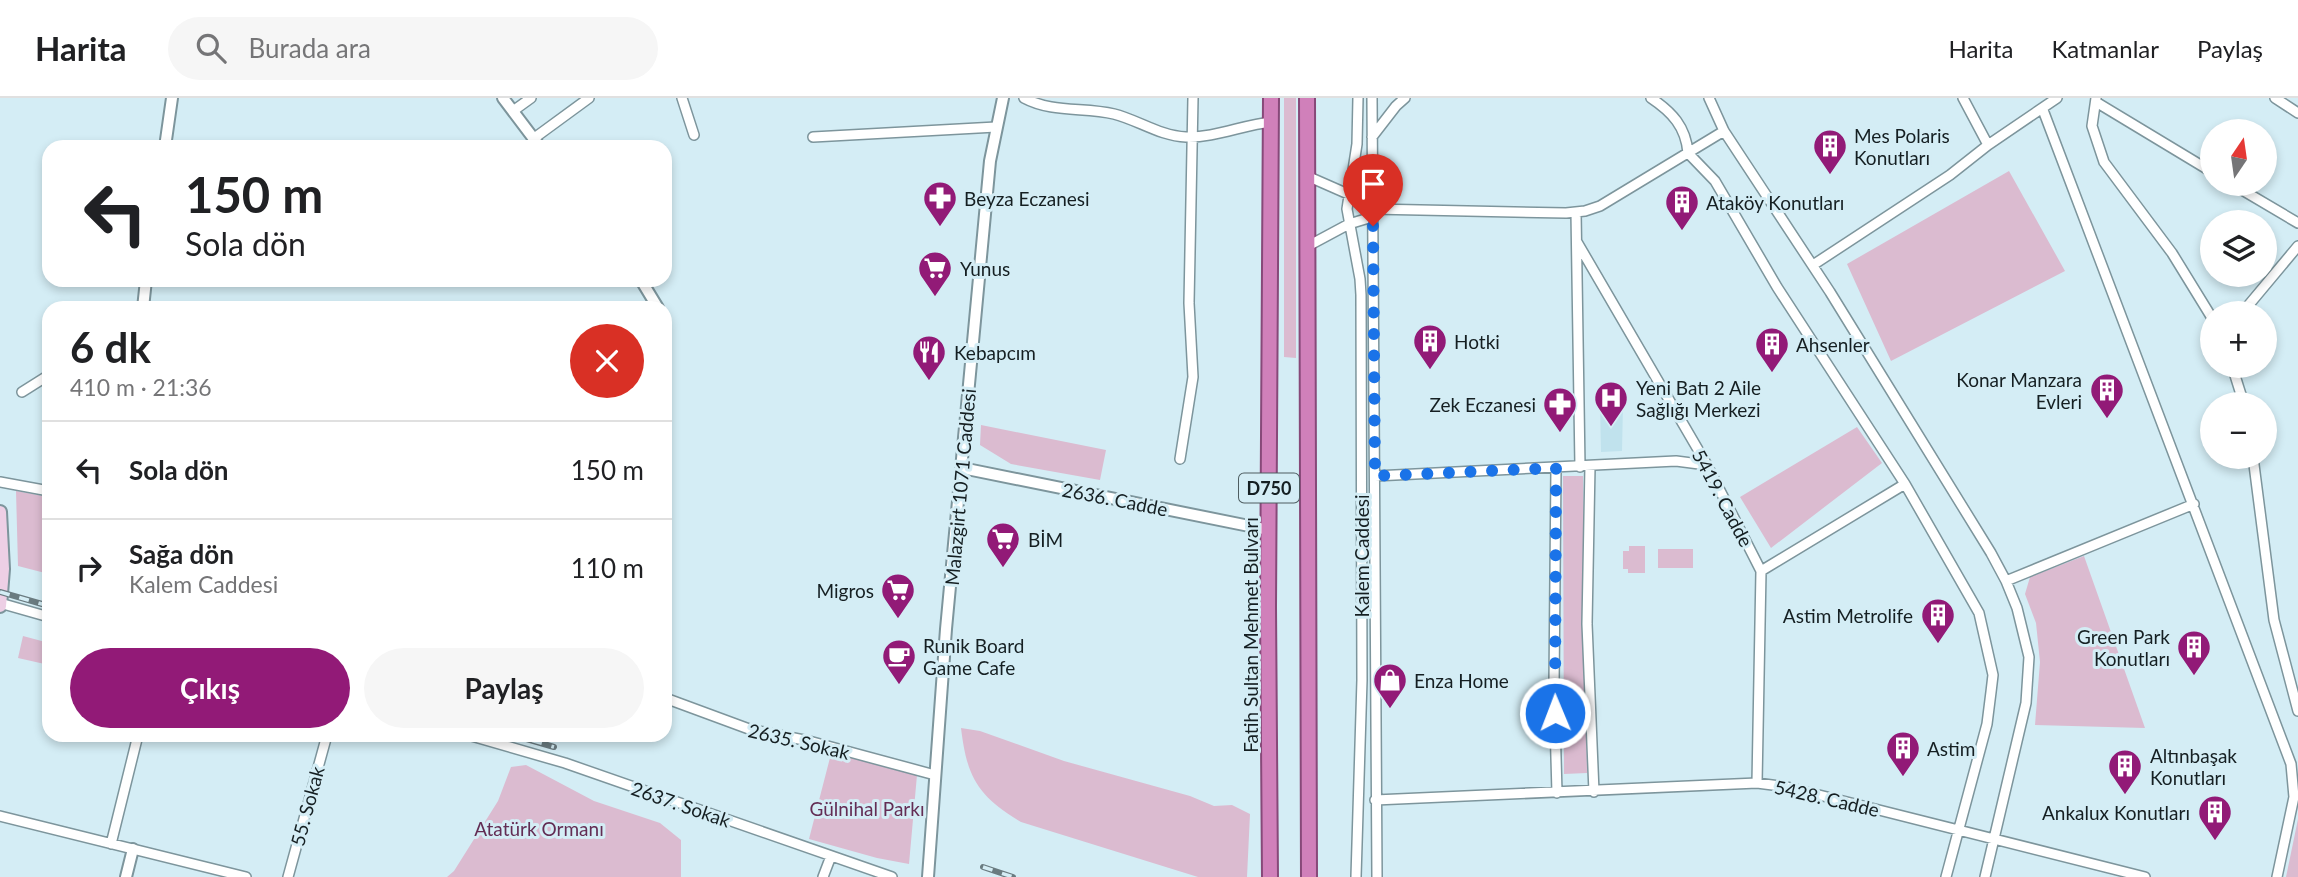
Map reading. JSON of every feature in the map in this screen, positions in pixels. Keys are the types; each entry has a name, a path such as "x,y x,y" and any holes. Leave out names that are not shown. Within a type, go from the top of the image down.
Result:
{"highway":[{"name":"Fatih Sultan Mehmet Bulvarı","path":"1270,877 1271,98"},
{"name":"D750","path":"1307,98 1309,877"}],"main road":[{"path":"0,512 4,569 0,605"}],"street":[{"path":"166,140 172,98"},
{"path":"503,98 535,140"},
{"path":"513,111 531,98"},
{"path":"540,140 589,98"},
{"path":"682,98 694,135"},
{"name":"Malazgirt 1071 Caddesi","path":"928,877 946,629 990,161 1003,98"},
{"path":"1024,98 1047,106 1115,114 1162,132 1186,137 1271,122"},
{"path":"1180,460 1193,377 1189,303 1193,98"},
{"name":"Kalem Caddesi","path":"1356,877 1362,680 1361,295 1349,224 1348,194 1357,144 1358,98"},
{"name":"Kalem Caddesi","path":"1372,98 1377,877"},
{"path":"1372,137 1405,98"},
{"path":"1651,98 1676,118 1687,141 1688,153 1715,181 1777,287 1905,484 1979,612 1993,675 1987,724 1946,877"},
{"path":"1709,98 1724,131 1813,265 1991,553 2017,608 2029,657 2026,703 1985,877"},
{"path":"1963,98 1988,145"},
{"path":"1813,265 1950,175 1988,145 2057,98"},
{"path":"2275,98 2298,113"},
{"path":"2200,165 2096,100 2092,127 2104,162 2172,253 2202,301"},
{"path":"2043,110 2295,770 2294,797 2277,877"},
{"path":"813,137 996,127"},
{"path":"1373,209 1576,212 1600,206 1724,131"},
{"path":"1307,176 1348,194 1366,198 1373,209 1372,217 1349,224 1308,246"},
{"path":"2252,196 2298,223"},
{"path":"1576,212 1594,792"},
{"name":"5419. Cadde","path":"1577,242 1707,465 1761,571 1756,783"},
{"path":"2252,301 2298,246"},
{"path":"22,392 42,379"},
{"path":"1375,476 1676,461 1707,465"},
{"name":"2636. Cadde","path":"961,468 1269,530"},
{"path":"1556,468 1557,793"},
{"path":"2255,469 2274,620 2298,711"},
{"path":"0,482 42,490"},
{"path":"1761,571 1905,484"},
{"path":"2006,581 2194,504"},
{"path":"0,605 42,615"},
{"name":"2635. Sokak","path":"672,701 749,730 809,741 935,775"},
{"path":"111,844 136,742"},
{"name":"55. Sokak","path":"288,877 325,742"},
{"name":"2637. Sokak","path":"492,742 565,763 892,877"},
{"name":"5428. Cadde","path":"1375,800 1756,783 1787,787 2145,877"},
{"path":"0,816 246,877"},
{"path":"126,877 133,849"},
{"path":"823,877 831,856"}],"shaded area":[{"name":"Yeni Batı 2 Aile Sağlığı Merkezi","path":"1600,404 1623,404 1622,451 1601,452"}],"green space":[{"path":"1284,98 1296,98 1296,358 1284,357"},
{"path":"2009,171 2065,271 1891,361 1847,264"},
{"path":"981,425 1106,450 1100,480 1011,464 980,445"},
{"path":"1857,427 1882,463 1771,548 1740,497"},
{"path":"1563,476 1583,476 1587,773 1564,774"},
{"path":"16,491 42,496 42,572 18,566"},
{"path":"1629,546 1645,546 1645,573 1628,573 1628,569 1623,569 1623,551 1629,551"},
{"path":"1658,549 1693,549 1693,568 1658,568"},
{"path":"2084,556 2145,728 2035,725 2040,662 2036,623 2025,594 2030,577"},
{"path":"23,636 42,641 42,663 18,658"},
{"path":"961,728 980,731 1064,761 1190,796 1214,806 1232,805 1250,814 1247,877 1198,877 1021,822 994,803 977,784 967,760"},
{"name":"Gülnihal Parkı","path":"832,750 917,775 909,864 809,839"},
{"name":"Atatürk Ormanı","path":"526,765 594,801 660,823 681,840 681,877 447,877 454,871 498,801 511,767"},
{"path":"2298,819 2298,877 2286,877"}],"railway":[{"path":"0,592 42,604"},
{"path":"537,742 554,747"},
{"path":"983,867 1013,877"}],"place":[{"name":"Mes Polaris Konutları","path":"1830,176"},
{"name":"Beyza Eczanesi","path":"940,228"},
{"name":"Ataköy Konutları","path":"1682,232"},
{"name":"Yunus","path":"935,298"},
{"name":"Hotki","path":"1430,371"},
{"name":"Ahsenler","path":"1772,374"},
{"name":"Kebapcım","path":"929,382"},
{"name":"Konar Manzara Evleri","path":"2107,420"},
{"name":"Yeni Batı 2 Aile Sağlığı Merkezi","path":"1611,428"},
{"name":"Zek Eczanesi","path":"1560,434"},
{"name":"BİM","path":"1003,569"},
{"name":"Migros","path":"898,620"},
{"name":"Astim Metrolife","path":"1938,645"},
{"name":"Green Park Konutları","path":"2194,677"},
{"name":"Runik Board Game Cafe","path":"899,686"},
{"name":"Enza Home","path":"1390,710"},
{"name":"Astim","path":"1903,778"},
{"name":"Altınbaşak Konutları","path":"2125,796"},
{"name":"Ankalux Konutları","path":"2215,842"}],"route":[{"path":"1373,226 1375,476 1556,468 1555,713"}]}
